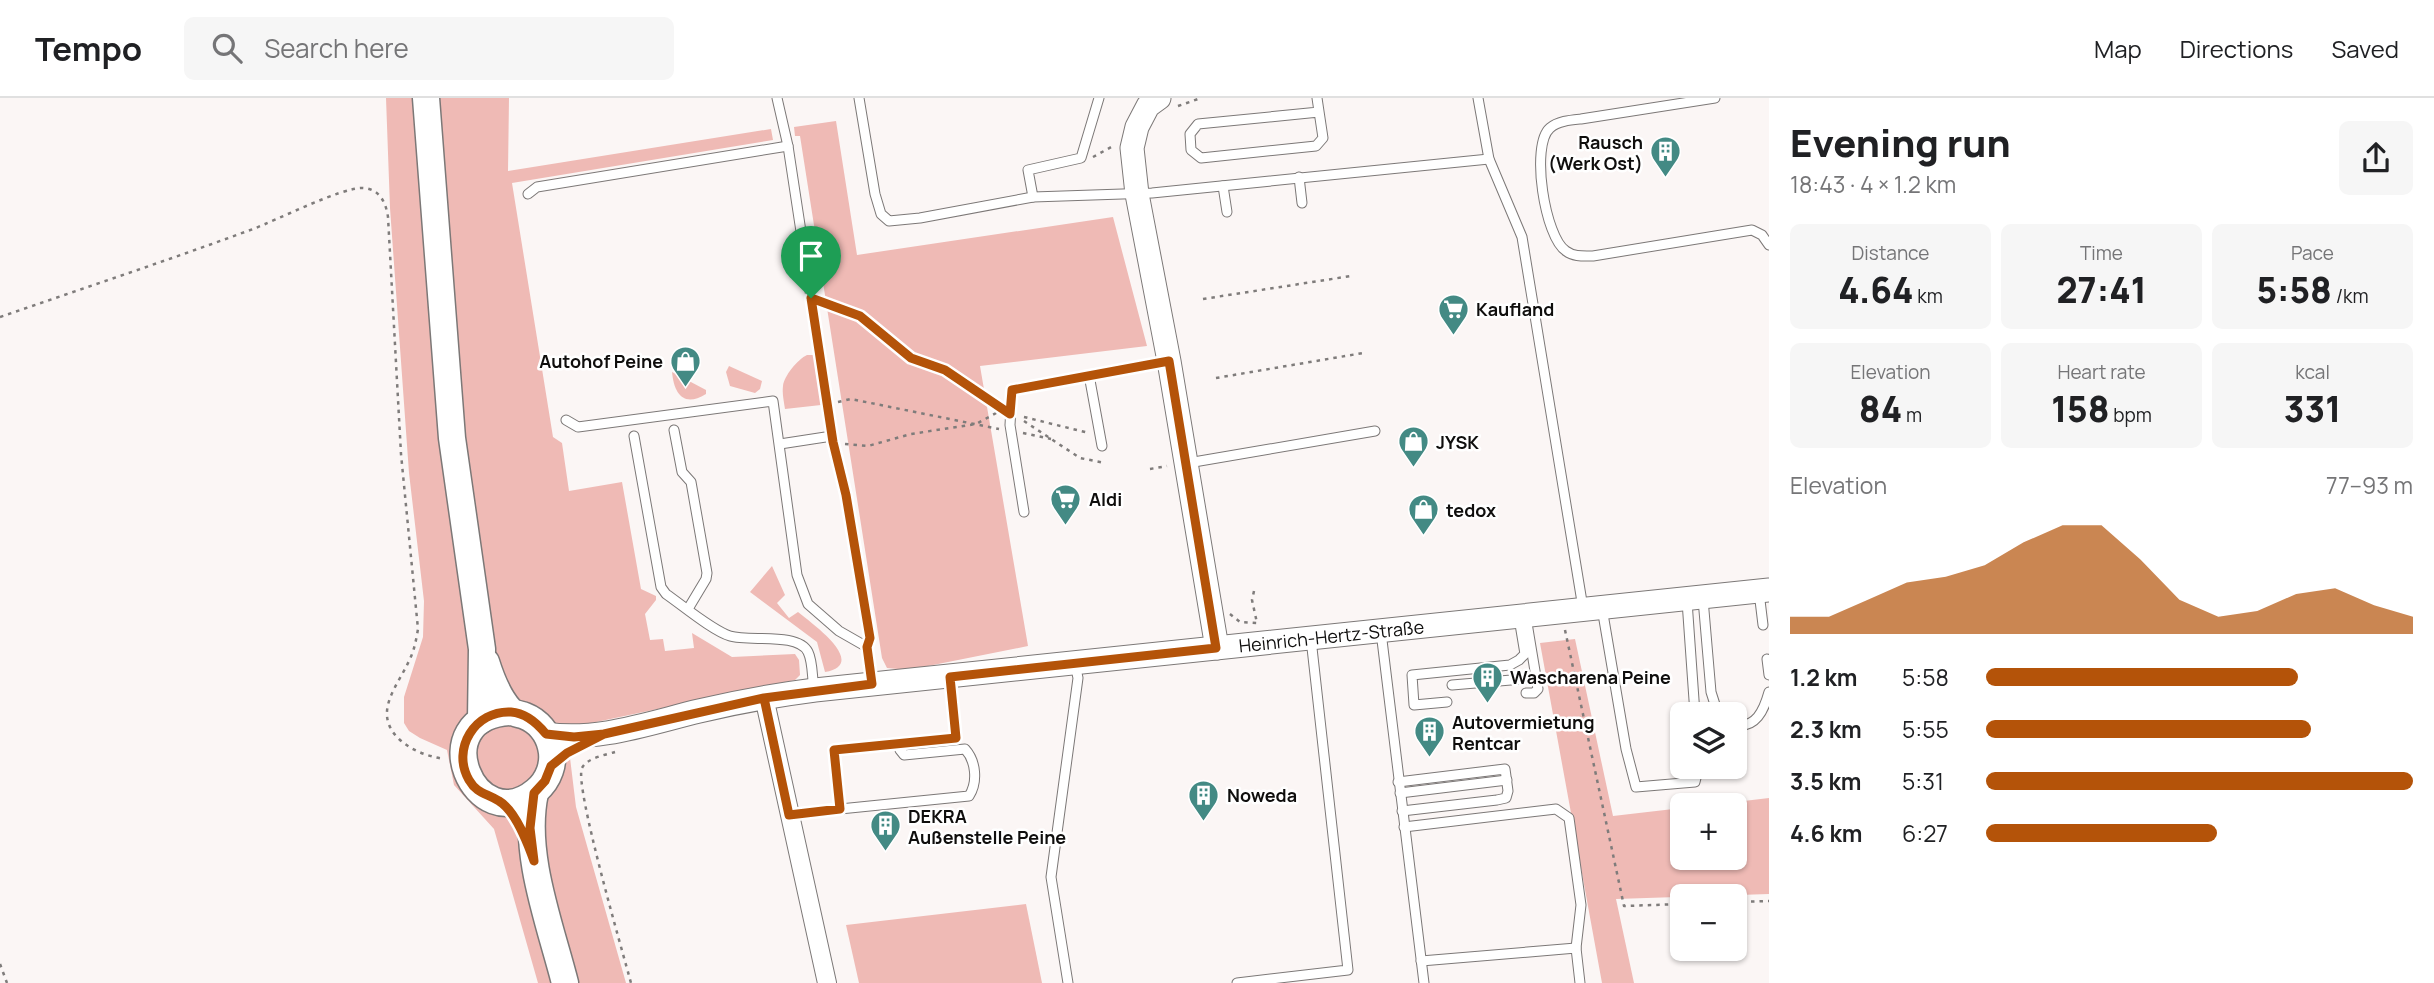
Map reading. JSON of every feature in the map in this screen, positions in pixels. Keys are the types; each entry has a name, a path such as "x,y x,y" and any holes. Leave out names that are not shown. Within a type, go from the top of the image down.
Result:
{"main road":[{"path":"426,98 452,438 482,649 481,720"},
{"path":"482,649 495,686 512,712"},
{"path":"512,712 532,719 546,734 552,755 551,766 545,781 534,793 524,799 500,801 488,797 470,781 462,758 467,737 481,720 491,715 512,712"},
{"path":"534,793 530,828 534,861"},
{"path":"500,801 522,830 534,861 565,983"}],"street":[{"path":"1159,98 1148,106 1142,117 1132,148 1137,194 1169,361 1216,648"},
{"name":"Heinrich-Hertz-Straße","path":"546,734 574,737 604,734 764,698 814,690 1764,591"},
{"path":"764,698 827,983"},
{"name":"Heinrich-Hertz-Straße","path":"551,766 575,747 604,734"}],"lane":[{"path":"777,98 788,146 827,404 846,495 870,638 867,647 872,684"},
{"path":"859,98 875,194 881,214 889,221 920,218 1033,197 1137,194 1489,159"},
{"path":"1033,197 1028,170 1079,160 1098,98"},
{"path":"1317,98 1323,138 1316,146 1201,158 1191,150 1190,134 1198,124 1319,112"},
{"path":"1478,98 1489,159 1522,237 1593,609 1636,787 1695,782 1696,779"},
{"path":"1715,98 1571,120 1550,128 1542,138 1540,159 1548,222 1556,242 1565,251 1576,256 1593,256 1752,230 1762,235 1769,245"},
{"path":"528,194 537,187 788,146"},
{"path":"1299,177 1302,203"},
{"path":"1223,186 1227,212"},
{"path":"1024,512 1011,431 1012,390 1169,361"},
{"path":"1089,375 1102,441"},
{"path":"566,420 578,427 773,401 797,575 808,604 839,631 867,647"},
{"path":"674,430 682,472 691,482 707,573 688,609"},
{"path":"1186,463 1375,431"},
{"path":"634,436 661,587 666,594 727,636 788,640 799,644 807,651 814,690"},
{"path":"780,444 833,439"},
{"path":"1763,625 1764,591"},
{"path":"1695,598 1695,702"},
{"path":"1695,598 1714,702"},
{"path":"1523,616 1538,688 1534,693 1526,694"},
{"path":"1447,702 1414,705 1412,675 1510,665 1525,654 1523,616"},
{"path":"1381,632 1423,983"},
{"path":"1237,983 1348,970 1311,639"},
{"path":"1767,659 1769,675"},
{"path":"1068,983 1051,877 1078,678 1075,663"},
{"path":"840,809 834,750 956,738 950,677"},
{"path":"1452,685 1536,678"},
{"path":"1747,724 1755,722 1764,709 1769,692"},
{"path":"789,815 969,796 975,786 972,756 965,748 904,755 899,743"},
{"path":"1398,782 1505,769 1507,780 1506,798 1402,811"},
{"path":"1399,793 1507,780"},
{"path":"1404,827 1556,809 1569,818 1581,905 1576,948 1580,983"},
{"path":"1421,961 1576,948"}],"path":[{"path":"1082,156 1095,157 1114,145 1132,148"},
{"path":"0,317 254,229 338,195 362,188 377,192 386,203 388,217 401,454 418,629 415,647 389,698 386,713 389,726 407,746 438,758 462,758"},
{"path":"1203,299 1351,276"},
{"path":"811,298 860,316 911,358 945,370 1004,409 976,424 911,434 868,446 833,439"},
{"path":"1216,378 1363,353"},
{"path":"827,404 851,399 1054,439"},
{"path":"1010,414 1054,439 1080,458 1105,463"},
{"path":"1010,414 1069,426 1102,441"},
{"path":"1254,591 1252,600 1257,623"},
{"path":"1564,627 1624,906 1670,904"},
{"path":"599,757 584,764 580,771 582,789 631,983"},
{"path":"1747,902 1769,901"},
{"path":"0,964 7,983"}],"shaded area":[{"path":"386,98 509,98 508,171 771,129 773,140 512,183 553,437 562,443 569,491 622,482 641,589 656,596 645,614 650,640 663,639 665,651 694,648 692,633 732,657 795,654 799,660 800,675 795,680 582,725 566,725 576,807 626,983 538,983 494,829 454,785 447,750 420,738 409,731 404,723 404,697 423,637 424,601 409,473 390,208"},
{"path":"836,121 857,255 1113,217 1147,346 980,366 1028,646 908,670 887,668 882,658 800,136 795,136 794,127"},
{"path":"807,355 814,355 821,405 785,409 783,392 786,377"},
{"path":"729,366 762,381 760,389 755,393 730,386 726,372"},
{"path":"672,372 706,390 706,394 691,399 681,396 675,386"},
{"path":"772,566 785,595 777,603 789,618 798,612 824,633 839,652 841,661 837,668 825,672 817,642 750,592"},
{"path":"1575,639 1613,816 1670,809 1670,870 1747,870 1747,801 1769,798 1769,894 1747,895 1747,884 1670,884 1670,897 1616,899 1634,983 1602,983 1540,643"},
{"path":"1026,904 1042,983 859,983 846,925"}],"place":[{"name":"Rausch (Werk Ost)","path":"1666,179"},
{"name":"Kaufland","path":"1453,336"},
{"name":"Autohof Peine","path":"686,388"},
{"name":"JYSK","path":"1413,469"},
{"name":"Aldi","path":"1066,526"},
{"name":"tedox","path":"1423,537"},
{"name":"Wascharena Peine","path":"1487,704"},
{"name":"Autovermietung Rentcar","path":"1429,759"},
{"name":"Noweda","path":"1204,822"},
{"name":"DEKRA Außenstelle Peine","path":"885,853"}],"route":[{"path":"811,298 833,442 846,495 870,638 867,647 872,684 764,698 604,734 589,736 559,737 546,734 532,719 512,712 491,715 481,720 467,737 462,758 464,770 478,790 500,801 512,815 522,830 534,861 530,828 534,793 559,758 575,747 604,734 726,705 764,698 789,815 840,809 834,750 956,738 950,677 1216,648 1169,361 1012,390 1010,414 945,370 911,358 860,316 811,298"}]}
